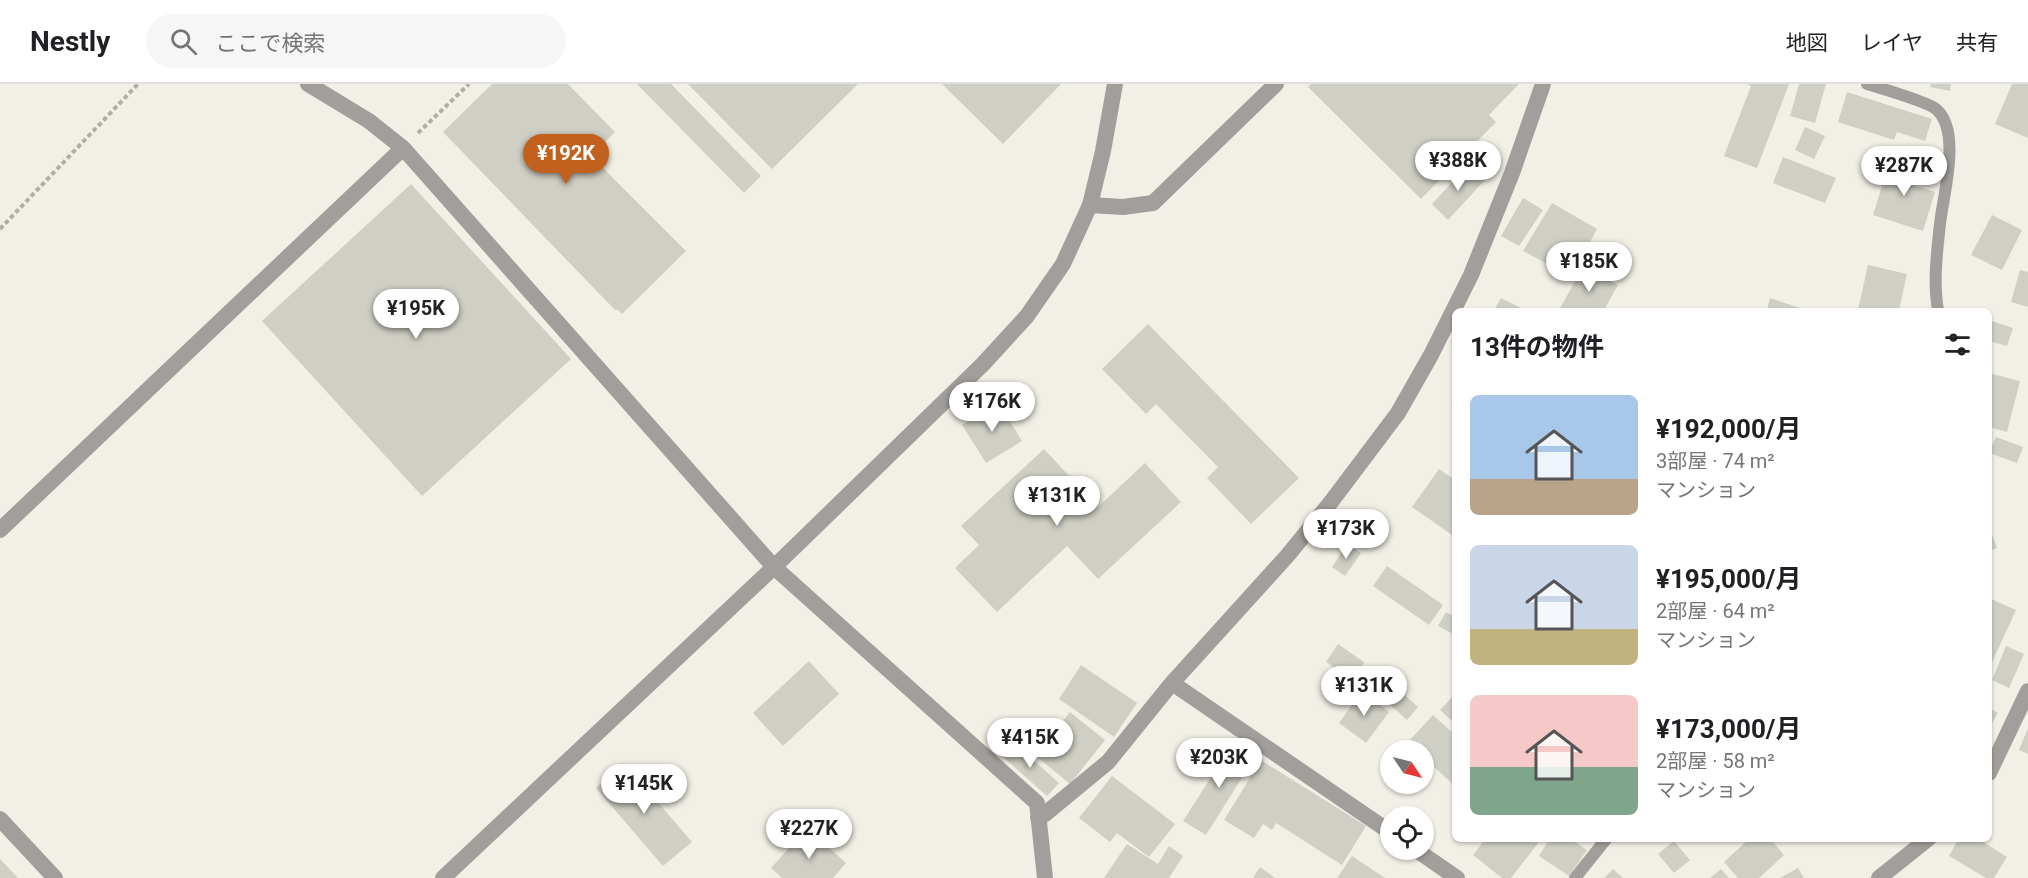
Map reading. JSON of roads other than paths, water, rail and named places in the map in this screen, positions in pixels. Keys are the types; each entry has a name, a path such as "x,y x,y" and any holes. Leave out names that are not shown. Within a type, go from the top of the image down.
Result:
{"street":[{"path":"308,84 369,121 403,148 774,567 1036,803 1045,878"},
{"path":"443,878 774,567 983,364 1027,316 1064,264 1090,205 1103,151 1115,84"},
{"path":"1090,205 1123,207 1153,203 1276,84"},
{"path":"1454,308 1471,275 1512,172 1543,84"},
{"path":"0,530 403,148"},
{"path":"1038,817 1045,814 1108,762 1172,683 1288,555 1398,412 1452,313"},
{"path":"1172,683 1380,825"},
{"path":"1992,767 2028,691"},
{"path":"0,819 55,878"},
{"path":"1879,878 1924,842"},
{"path":"1431,860 1457,878"}],"lane":[{"path":"1867,84 1935,107 1944,119 1950,168 1940,221 1937,254 1938,308"},
{"path":"1575,878 1604,842"}]}
